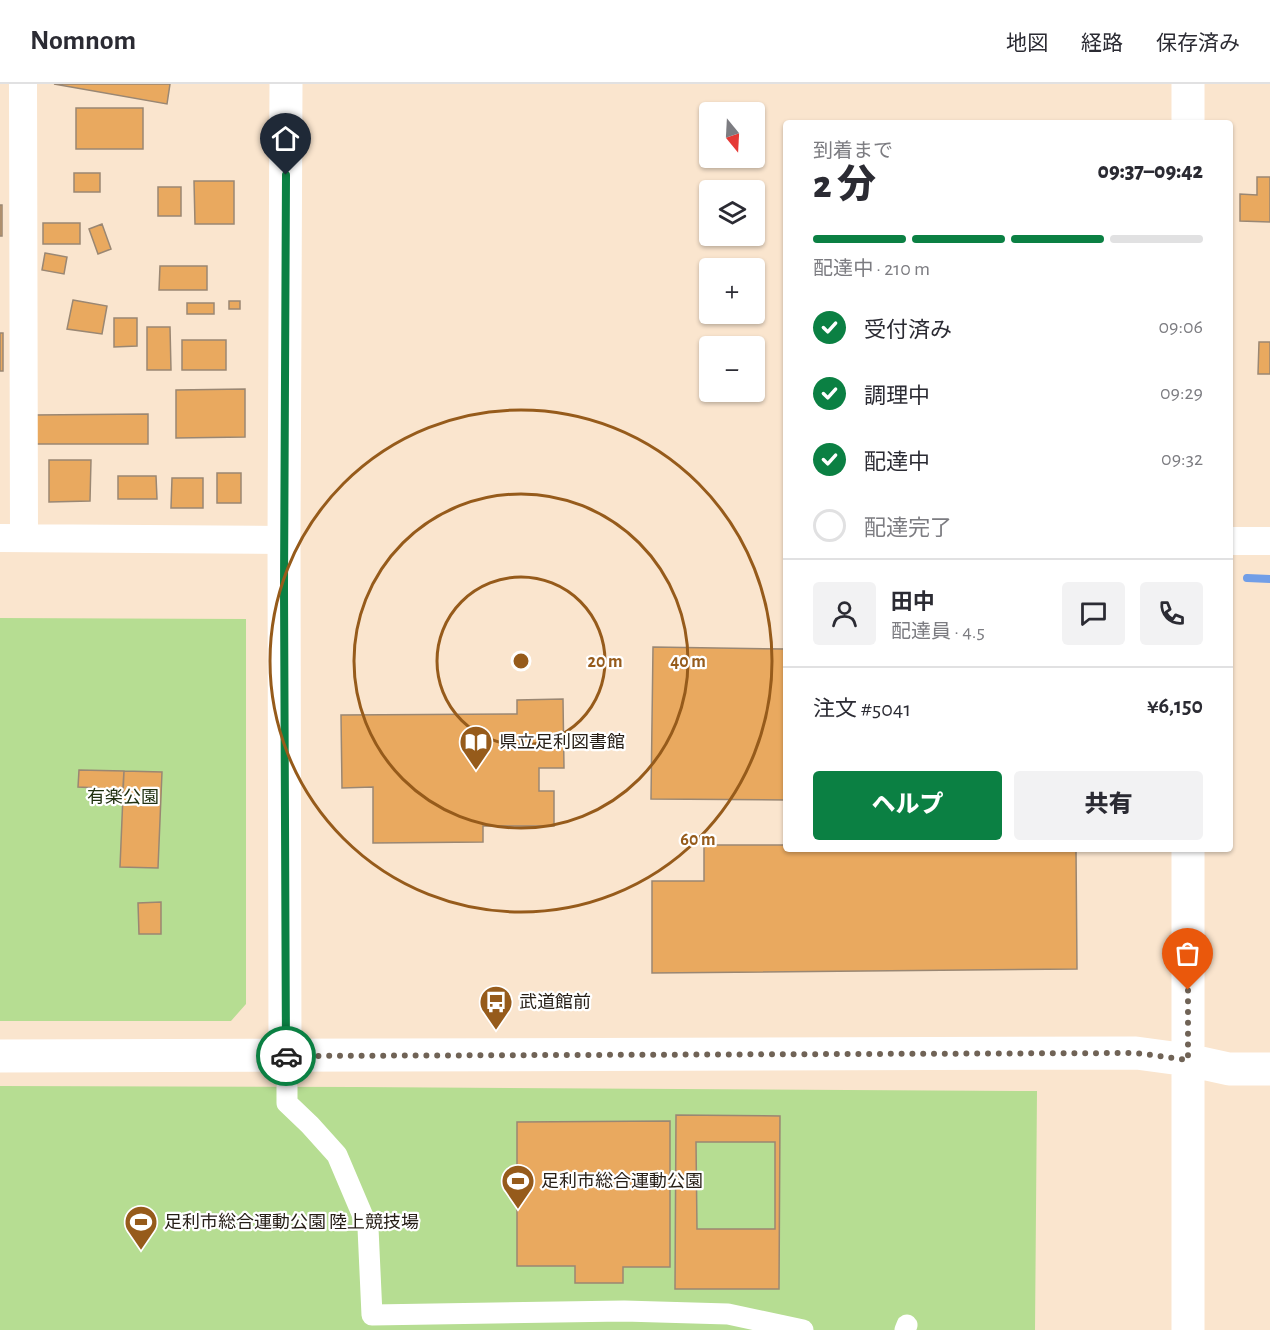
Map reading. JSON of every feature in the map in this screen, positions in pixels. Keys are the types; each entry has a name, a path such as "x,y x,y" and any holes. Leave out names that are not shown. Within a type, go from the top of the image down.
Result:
{"street":[{"path":"23,84 12,538 284,540"},
{"path":"286,84 284,540 287,1103 337,1155 368,1228 372,1315 624,1311 728,1314 803,1330"},
{"path":"1188,84 1188,120"},
{"path":"1233,541 1270,541"},
{"path":"1188,852 1188,1330"},
{"path":"0,1056 286,1072 1136,1053 1188,1060 1229,1069 1270,1069"}],"green space":[{"name":"有楽公園","path":"0,618 246,619 246,1004 231,1021 0,1021"},
{"name":"足利市総合運動公園","path":"0,1086 1037,1091 1035,1330 0,1330"}],"building":[{"path":"54,84 170,84 167,104"},
{"path":"76,108 143,108 143,149 76,149"},
{"path":"74,173 100,173 100,192 74,192"},
{"path":"1257,177 1270,177 1270,222 1240,221 1240,194 1257,195"},
{"path":"194,181 234,181 234,224 195,224"},
{"path":"158,187 181,187 181,216 158,216"},
{"path":"0,205 2,205 2,236 0,236"},
{"path":"43,223 80,223 80,244 43,244"},
{"path":"102,224 111,249 98,254 89,229"},
{"path":"45,253 67,257 64,274 42,270"},
{"path":"160,266 207,266 207,290 159,290"},
{"path":"73,300 107,306 102,334 67,329"},
{"path":"229,301 240,301 240,309 229,309"},
{"path":"187,303 214,303 214,314 187,314"},
{"path":"114,318 137,318 137,346 114,347"},
{"path":"147,327 170,327 171,370 147,370"},
{"path":"0,333 3,333 3,371 0,371"},
{"path":"182,340 226,340 226,370 182,370"},
{"path":"1259,342 1270,342 1270,374 1258,374"},
{"path":"245,389 245,437 176,438 176,390"},
{"path":"148,414 148,444 34,444 34,415"},
{"path":"49,460 91,460 90,501 49,502"},
{"path":"217,473 241,473 241,503 217,503"},
{"path":"118,476 156,476 157,499 118,499"},
{"path":"172,478 203,478 203,508 171,508"},
{"path":"653,647 783,649 783,800 651,799"},
{"path":"563,699 564,768 539,768 539,791 554,791 554,826 483,826 483,842 373,843 373,787 342,788 341,715 517,714 517,700"},
{"path":"79,770 124,771 122,801 98,800 99,788 78,787"},
{"path":"124,771 162,772 158,868 120,867"},
{"path":"704,845 783,845 783,852 1076,852 1077,969 652,973 652,881 704,881"},
{"path":"161,902 161,934 139,934 138,903"},
{"path":"676,1115 780,1116 779,1289 675,1289","holes":["696,1142 775,1142 775,1229 697,1229"]},
{"path":"670,1121 670,1267 623,1267 623,1283 575,1283 575,1266 517,1266 517,1122"}],"waterway":[{"path":"1247,578 1270,579"}],"way so far":[{"path":"286,1056 1136,1053 1188,1060 1188,990"}],"place":[{"name":"県立足利図書館","path":"476,771"},
{"name":"武道館前","path":"496,1031"},
{"name":"足利市総合運動公園","path":"518,1210"},
{"name":"足利市総合運動公園 陸上競技場","path":"141,1251"}],"route":[{"path":"286,175 284,587 286,1056"}]}
